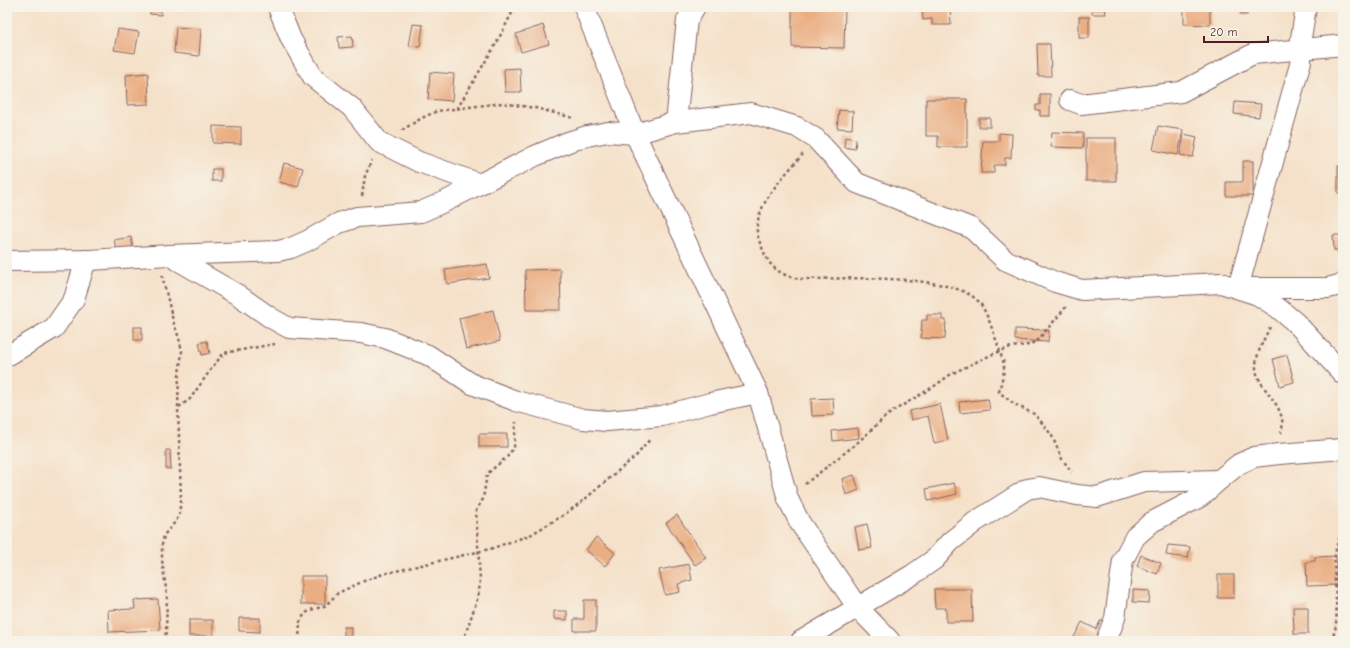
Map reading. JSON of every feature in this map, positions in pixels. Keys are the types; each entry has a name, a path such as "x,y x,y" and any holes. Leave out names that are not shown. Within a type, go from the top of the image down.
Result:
{"street":[{"path":"278,7 291,39 313,77 352,108 379,142 419,162 480,184"},
{"path":"584,7 635,134 758,393 788,499 800,523 858,608 890,641"},
{"path":"676,122 687,20 695,7"},
{"path":"1238,288 1301,61 1301,38 1306,7"},
{"path":"1070,100 1081,104 1181,92 1253,54 1343,45"},
{"path":"7,262 86,260 278,250 296,246 334,225 357,218 421,212 535,156 568,142 587,136 608,132 635,134 676,122 751,113 796,127 816,139 857,183 971,228 1005,260 1055,282 1082,290 1221,283 1258,295 1278,308 1296,323 1343,374"},
{"path":"163,255 238,295 282,325 289,328 361,333 385,338 428,355 472,384 516,401 584,419 613,420 662,416 710,403 758,393"},
{"path":"7,356 54,328 74,299 86,260"},
{"path":"1238,288 1328,288 1343,284"},
{"path":"1106,641 1115,618 1123,560 1136,537 1152,522 1200,497 1239,464 1254,457 1343,450"},
{"path":"801,641 912,575 935,559 950,542 975,522 1027,489 1040,487 1086,497 1097,497 1144,482 1219,480"}],"path":[{"path":"457,109 497,42 515,7"},
{"path":"357,218 366,176 376,151 395,135 422,118 437,111 502,103 535,108 576,119"},
{"path":"816,139 770,194 759,217 757,228 760,242 765,256 770,264 786,276 799,279 894,279 945,285 963,291 974,297 984,309 1005,368 999,392 1014,404 1034,414 1044,425 1052,436 1062,459 1072,472 1086,497"},
{"path":"162,641 166,633 167,596 162,560 162,545 164,535 180,515 181,499 178,407 181,344 173,321 163,255"},
{"path":"788,499 856,444 884,418 933,387 950,374 999,351 1011,347 1029,345 1038,340 1082,290"},
{"path":"1262,456 1276,443 1282,431 1283,423 1281,414 1261,381 1256,366 1261,347 1278,308"},
{"path":"178,407 190,399 224,353 278,343 304,330"},
{"path":"463,641 479,592 480,580 476,511 483,499 487,474 508,456 514,447 516,401"},
{"path":"299,641 300,622 304,616 310,610 325,606 338,593 383,574 490,549 530,535 564,515 637,455 655,433 662,416"},
{"path":"1332,641 1336,623 1334,575 1338,541 1343,532"}],"building":[{"path":"150,7 161,7 161,15 150,14"},
{"path":"792,7 845,7 844,48 792,47"},
{"path":"922,7 950,7 951,25 932,25 932,19 923,20"},
{"path":"1092,7 1105,7 1106,14 1092,14"},
{"path":"1184,7 1210,7 1210,25 1184,24"},
{"path":"1241,7 1247,7 1247,15 1241,15"},
{"path":"1079,17 1089,17 1089,38 1079,38"},
{"path":"413,24 423,25 420,47 409,46"},
{"path":"543,25 549,44 521,52 516,34"},
{"path":"176,27 201,29 199,56 174,53"},
{"path":"118,29 139,32 135,53 114,50"},
{"path":"352,36 353,47 339,48 338,37"},
{"path":"1037,44 1050,44 1051,76 1038,76"},
{"path":"520,68 521,92 505,92 504,69"},
{"path":"430,72 454,74 452,101 428,99"},
{"path":"148,73 149,104 127,105 126,75"},
{"path":"1040,94 1050,94 1050,116 1040,116 1040,110 1036,110 1036,105 1040,105"},
{"path":"926,99 967,99 967,147 938,147 938,136 926,136"},
{"path":"1235,102 1261,104 1259,117 1234,114"},
{"path":"839,110 853,111 852,129 837,128"},
{"path":"979,118 990,118 990,127 979,127"},
{"path":"213,126 241,127 241,144 213,143"},
{"path":"1158,126 1183,130 1178,155 1153,150"},
{"path":"1052,132 1083,133 1083,148 1051,147"},
{"path":"999,133 1012,134 1011,158 1005,158 1005,165 994,165 994,173 981,173 983,141 999,141"},
{"path":"1184,134 1197,137 1193,157 1180,155"},
{"path":"845,137 856,139 855,149 844,147"},
{"path":"1086,138 1116,138 1116,181 1086,181"},
{"path":"1243,161 1253,161 1253,196 1226,196 1226,182 1243,182"},
{"path":"284,163 303,168 298,187 279,182"},
{"path":"1338,166 1343,166 1343,193 1338,193"},
{"path":"212,169 221,169 221,181 212,181"},
{"path":"1333,235 1343,235 1343,250 1334,250"},
{"path":"131,237 133,248 117,252 114,240"},
{"path":"487,264 489,278 447,284 445,270"},
{"path":"560,269 561,310 526,310 525,270"},
{"path":"493,310 500,341 466,349 459,318"},
{"path":"927,315 942,315 942,320 946,320 945,339 921,338 922,320 927,320"},
{"path":"134,327 142,327 142,340 134,340"},
{"path":"1015,329 1049,330 1048,342 1015,340"},
{"path":"207,341 210,353 202,355 199,343"},
{"path":"1287,355 1294,382 1280,386 1273,359"},
{"path":"833,398 834,415 812,416 811,399"},
{"path":"988,399 990,410 960,413 959,402"},
{"path":"940,404 948,440 934,443 928,416 911,420 909,411"},
{"path":"858,428 859,438 833,441 832,431"},
{"path":"479,434 507,434 507,447 479,447"},
{"path":"166,450 170,450 171,469 166,469"},
{"path":"854,475 859,490 846,495 842,479"},
{"path":"954,483 957,494 928,501 926,489"},
{"path":"677,515 706,558 695,565 666,523"},
{"path":"867,524 872,548 859,550 855,527"},
{"path":"596,537 615,553 605,566 586,550"},
{"path":"1168,545 1190,547 1188,558 1166,555"},
{"path":"1141,555 1161,563 1157,574 1137,566"},
{"path":"1336,556 1337,585 1307,586 1306,562 1315,561 1315,557"},
{"path":"689,564 692,580 678,584 680,592 665,595 659,570"},
{"path":"1218,575 1234,575 1234,598 1218,598"},
{"path":"301,576 325,576 325,604 301,604"},
{"path":"934,589 972,589 973,622 946,622 946,608 935,608"},
{"path":"1133,590 1150,591 1149,603 1133,602"},
{"path":"158,599 160,630 109,632 108,610 135,609 134,600"},
{"path":"584,600 596,600 596,631 574,631 574,619 584,619"},
{"path":"1293,607 1308,607 1308,634 1294,634"},
{"path":"554,611 567,611 567,620 554,619"},
{"path":"239,618 260,618 260,632 239,631"},
{"path":"189,620 213,620 213,636 189,636"},
{"path":"1101,620 1114,627 1106,641 1072,641 1082,622 1096,629"},
{"path":"344,627 351,627 351,637 344,637"}]}
